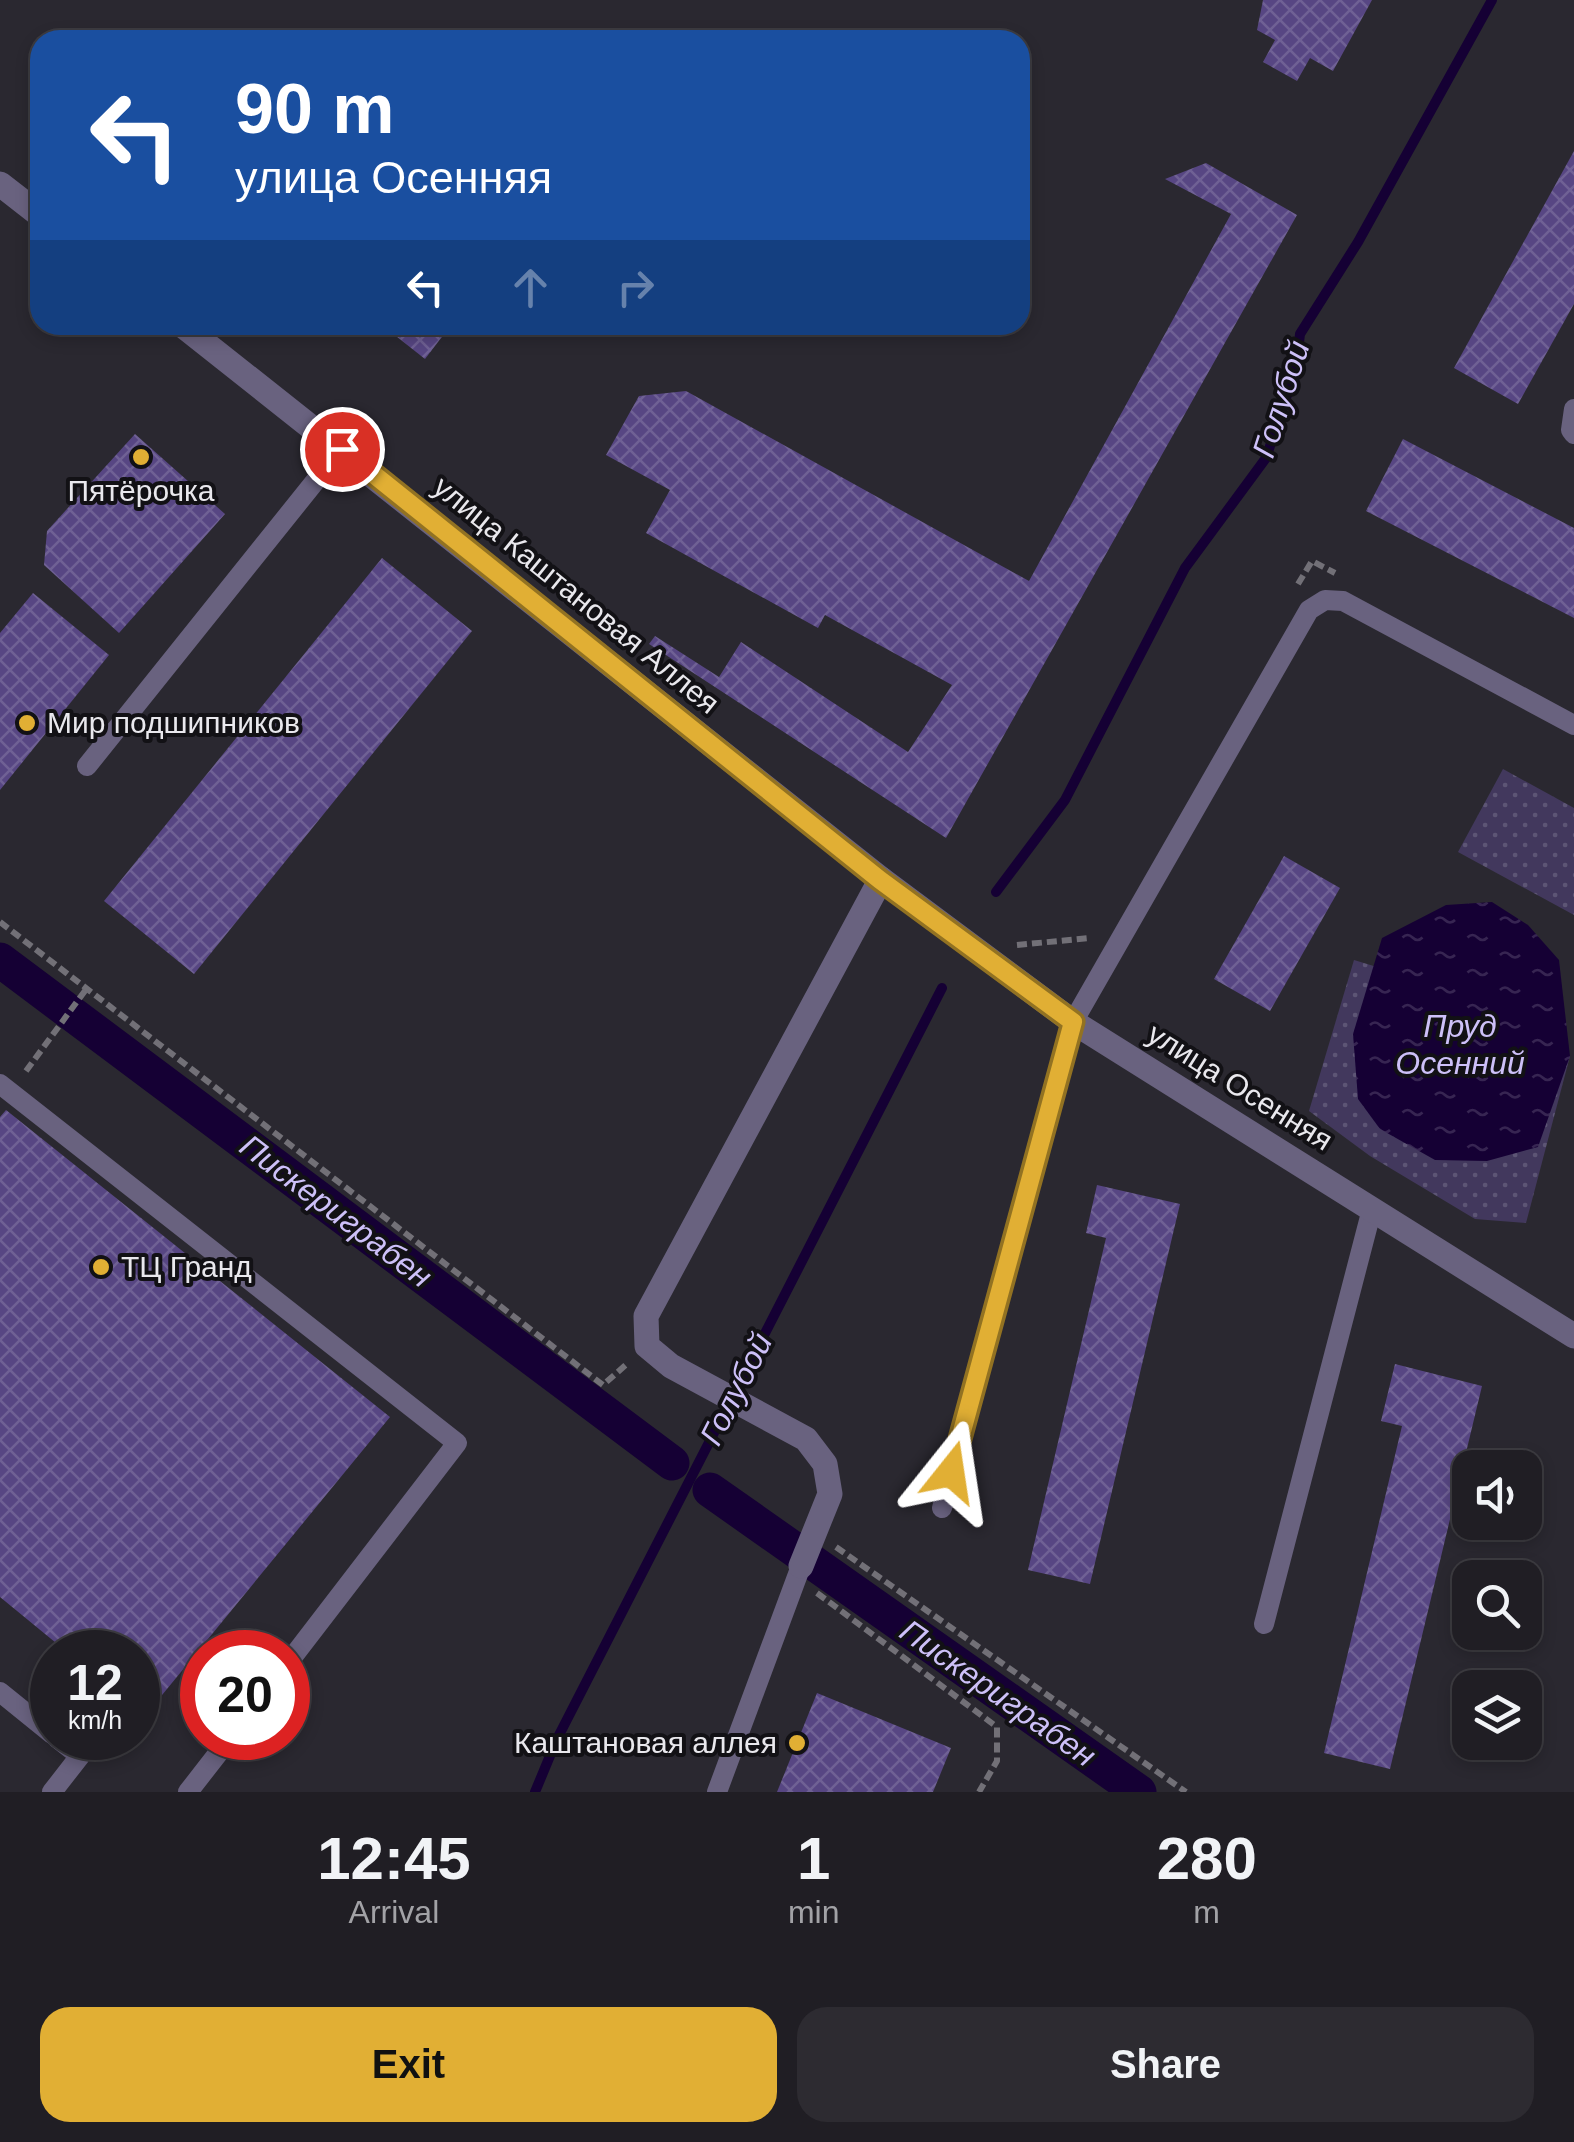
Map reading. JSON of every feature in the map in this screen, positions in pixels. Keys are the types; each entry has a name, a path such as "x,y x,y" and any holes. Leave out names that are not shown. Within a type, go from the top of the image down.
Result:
{"street":[{"path":"0,184 30,207"},
{"name":"улица Каштановая Аллея","path":"195,335 880,880"},
{"path":"805,1554 830,1494 825,1464 806,1438 671,1366 647,1346 646,1316 880,880"},
{"name":"улица Осенняя","path":"880,880 1073,1022 1574,1336"}],"lane":[{"path":"1574,408 1574,434"},
{"path":"88,766 342,449"},
{"path":"942,1508 1073,1022 1309,610 1325,600 1343,601 1574,726"},
{"path":"5,1088 457,1442 310,1634"},
{"path":"1264,1624 1372,1209"},
{"path":"716,1792 805,1554"},
{"path":"0,1692 30,1716"},
{"path":"56,1791 77,1760"},
{"path":"188,1792 213,1760"}],"path":[{"path":"1292,595 1312,561 1347,579"},
{"path":"1082,952 1100,921"},
{"path":"0,922 603,1385 647,1346"},
{"path":"1028,955 1016,946 1090,938"},
{"path":"5,1088 87,988"},
{"path":"805,1554 997,1728 997,1761 978,1792"},
{"path":"805,1554 1186,1792"}],"shaded area":[{"path":"1503,769 1574,808 1574,915 1458,852"},
{"name":"Пруд Осенний","path":"1354,960 1462,993 1570,1056 1526,1223 1475,1219 1370,1156 1309,1111"}],"water":[{"name":"Пруд Осенний","path":"1492,902 1528,925 1559,960 1570,1056 1538,1147 1487,1161 1435,1160 1380,1129 1358,1099 1353,1034 1382,938 1446,905"}],"building":[{"path":"1263,0 1372,0 1333,71 1310,58 1297,81 1263,62 1275,40 1257,30"},
{"path":"1574,151 1574,304 1518,404 1454,368"},
{"path":"1206,163 1297,215 946,838 649,644 655,636 719,677 741,642 908,752 952,685 825,615 818,628 646,533 670,490 606,455 639,396 686,391 1029,581 1231,214 1165,179"},
{"path":"395,335 443,335 425,359"},
{"path":"135,434 225,514 119,633 44,565 47,531"},
{"path":"1403,439 1574,528 1574,618 1366,511"},
{"path":"382,558 472,631 194,974 104,901"},
{"name":"Мир подшипников","path":"33,593 109,655 0,790 0,633"},
{"path":"1284,856 1340,888 1270,1011 1214,979"},
{"name":"ТЦ Гранд","path":"6,1110 390,1417 215,1630 180,1630 180,1673 160,1697 160,1630 40,1630 0,1597 0,1117"},
{"path":"1097,1185 1180,1204 1090,1584 1028,1570 1106,1238 1086,1233"},
{"path":"1395,1364 1482,1386 1467,1450 1452,1450 1452,1511 1390,1769 1324,1753 1402,1426 1381,1421"},
{"path":"817,1693 951,1748 933,1792 777,1792"}],"waterway":[{"name":"Голубой","path":"996,892 1065,800 1185,568 1266,458 1296,368 1300,334 1358,242 1492,0"},
{"name":"Пискериграбен","path":"0,960 672,1463"},
{"name":"Голубой","path":"535,1792 557,1739 942,988"},
{"name":"Пискериграбен","path":"710,1490 1139,1792"}],"place":[{"name":"Пятёрочка","path":"141,457"},
{"name":"Мир подшипников","path":"27,723"},
{"name":"ТЦ Гранд","path":"101,1267"},
{"name":"Каштановая аллея","path":"797,1743"}],"route":[{"path":"342,449 880,880 1073,1022 951,1472"}]}
